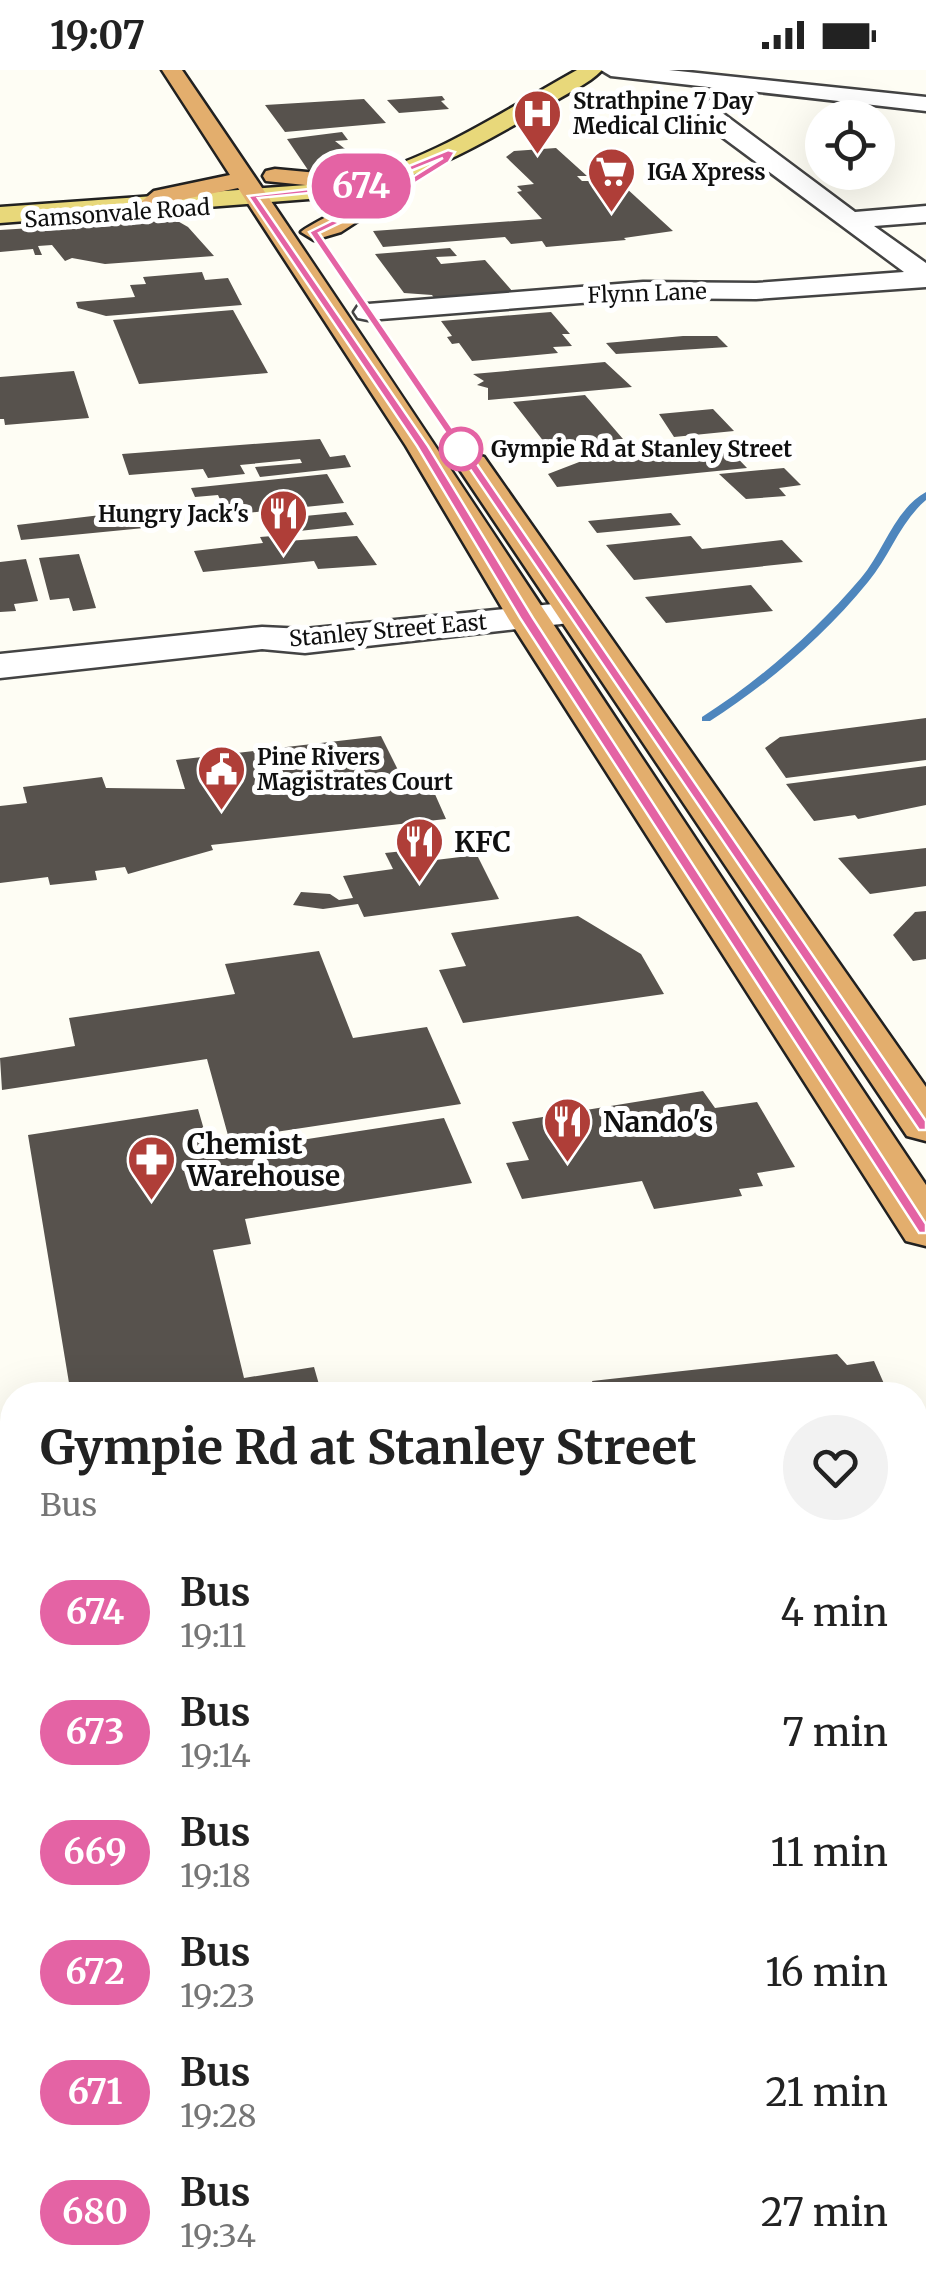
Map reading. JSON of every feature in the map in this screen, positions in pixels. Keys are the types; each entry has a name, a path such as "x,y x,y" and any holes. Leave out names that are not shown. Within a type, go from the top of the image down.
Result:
{"highway":[{"path":"172,70 422,446 926,1126"},
{"path":"257,150 398,356"},
{"path":"314,232 332,226 380,189"},
{"path":"458,444 544,606 926,1228"}],"main road":[{"name":"Samsonvale Road","path":"0,218 285,190 380,189 592,70"},
{"path":"12,190 71,209"},
{"name":"Samsonvale Road","path":"0,218 252,193"}],"street":[{"path":"611,70 926,104"},
{"path":"745,85 710,110 710,117 926,278"},
{"path":"850,220 926,214"},
{"name":"Flynn Lane","path":"368,312 643,290 756,291 926,278"},
{"name":"Stanley Street East","path":"0,666 262,638 305,641 544,606"}],"building":[{"path":"442,96 445,100 441,101 449,109 399,113 387,100"},
{"path":"364,99 386,123 285,132 265,105"},
{"path":"342,132 348,140 335,141 354,156 347,156 351,161 348,163 390,163 361,174 320,174 308,170 287,139"},
{"path":"556,148 587,176 577,176 582,181 595,181 605,189 625,187 673,231 626,240 546,247 542,241 511,244 505,237 383,247 373,231 542,219 517,192 522,191 517,186 534,184 506,157 514,151"},
{"path":"174,219 188,227 214,256 105,264 72,258 65,261 52,245 38,246 42,255 35,255 33,249 0,252 0,230"},
{"path":"450,248 457,256 436,257 441,264 485,260 513,292 435,299 432,295 404,293 375,254"},
{"path":"202,272 205,280 228,278 242,305 106,316 78,308 76,302 135,297 130,285 146,284 143,277"},
{"path":"233,310 268,373 139,384 113,320"},
{"path":"551,312 570,334 562,334 572,346 553,347 558,353 472,361 459,343 452,344 447,337 452,336 441,321"},
{"path":"717,336 728,347 616,354 606,343"},
{"path":"605,362 632,387 488,400 488,388 477,385 484,381 473,374"},
{"path":"74,371 89,418 5,425 4,419 0,419 0,377"},
{"path":"585,395 623,439 548,447 513,402"},
{"path":"713,409 734,431 674,437 659,414"},
{"path":"320,439 330,457 345,455 351,467 260,477 255,467 302,463 300,459 240,465 245,474 208,478 203,469 129,475 122,454"},
{"path":"726,446 747,468 557,487 548,474 587,459"},
{"path":"784,468 801,485 779,488 786,496 746,499 719,474"},
{"path":"327,474 344,503 227,515 218,495 195,497 191,488"},
{"path":"168,507 175,525 21,540 17,525"},
{"path":"346,512 354,525 281,533 274,519"},
{"path":"671,513 681,525 597,533 588,521"},
{"name":"Hungry Jack's","path":"285,535 287,541 357,536 377,565 318,569 314,561 203,572 194,551 263,543 260,537"},
{"path":"691,536 702,549 782,540 803,562 634,580 606,545"},
{"path":"79,554 96,608 73,611 69,598 50,600 39,558"},
{"path":"26,559 38,601 14,604 16,611 0,612 0,562"},
{"path":"751,585 773,611 666,623 645,597"},
{"path":"926,718 926,760 786,778 765,748 780,737"},
{"name":"Pine Rivers Magistrates Court","path":"381,736 406,786 430,783 446,819 211,845 213,850 128,874 125,867 95,871 97,880 50,885 48,877 0,883 0,806 27,803 23,787 102,777 106,788 185,789 176,760"},
{"path":"926,766 926,805 858,819 855,815 814,821 786,784"},
{"path":"926,848 926,886 870,894 838,858"},
{"name":"KFC","path":"413,850 419,862 477,855 499,899 364,917 358,904 323,909 293,905 301,892 330,894 339,900 353,898 343,876 393,869 385,853"},
{"path":"926,911 926,959 913,961 893,935 915,912"},
{"path":"578,916 641,954 664,994 463,1023 439,970 466,966 451,933"},
{"path":"319,951 353,1038 427,1027 461,1104 229,1139 207,1059 2,1090 0,1058 75,1046 69,1018 235,994 225,964"},
{"path":"703,1091 715,1108 757,1102 795,1167 757,1173 763,1186 739,1189 742,1196 654,1209 642,1181 522,1199 506,1163 529,1160 512,1122"},
{"path":"198,1109 211,1154 444,1118 472,1183 245,1219 251,1244 213,1250 244,1378 314,1367 318,1382 69,1382 28,1135"},
{"path":"837,1354 847,1365 874,1361 883,1382 592,1382"}],"waterway":[{"path":"706,719 767,675 829,618 863,582 899,525 926,495"}],"bus line":[{"name":"674","path":"926,1126 314,232 385,198 446,160 451,152 371,184 252,196 422,446 527,618 719,906 926,1228"}],"place":[{"name":"Strathpine 7 Day Medical Clinic","path":"538,156"},
{"name":"IGA Xpress","path":"612,214"},
{"name":"Gympie Rd at Stanley Street","path":"461,449"},
{"name":"Hungry Jack's","path":"284,556"},
{"name":"Pine Rivers Magistrates Court","path":"222,812"},
{"name":"KFC","path":"419,884"},
{"name":"Nando's","path":"568,1164"},
{"name":"Chemist Warehouse","path":"152,1202"}]}
